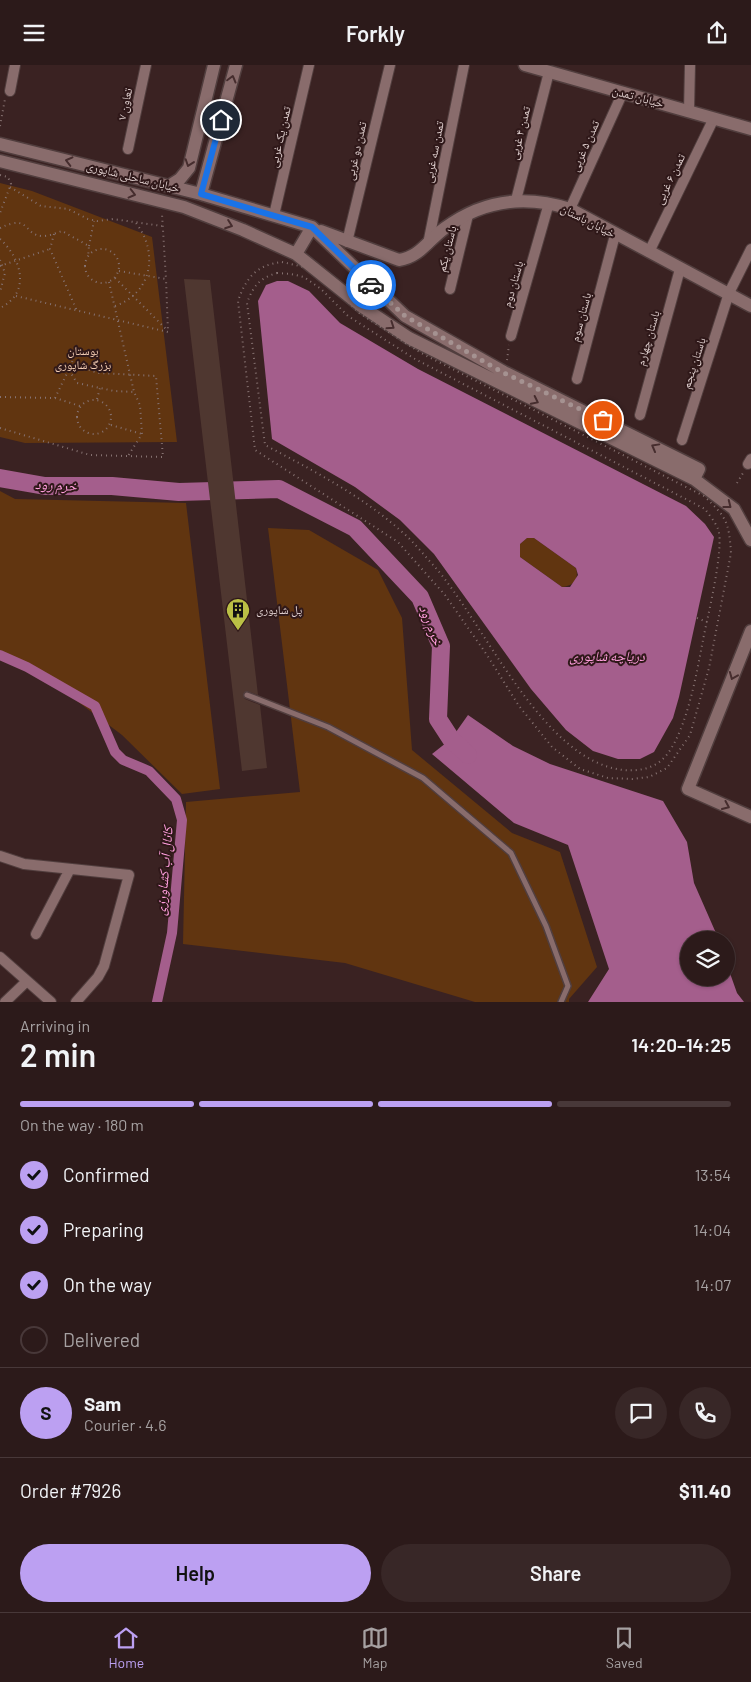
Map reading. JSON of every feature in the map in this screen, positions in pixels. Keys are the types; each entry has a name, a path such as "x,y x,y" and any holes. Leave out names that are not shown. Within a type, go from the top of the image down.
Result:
{"street":[{"path":"10,91 15,65"},
{"name":"تعاون ۷","path":"128,149 146,65"},
{"path":"169,186 180,179 189,168 214,65"},
{"path":"201,194 236,65"},
{"name":"تمدن یک غربی","path":"274,215 310,65"},
{"name":"تمدن دو غربی","path":"347,242 390,65"},
{"name":"تمدن سه غربی","path":"428,244 464,65"},
{"name":"خیابان تمدن","path":"525,65 751,129"},
{"path":"688,111 690,65"},
{"name":"تمدن ۴ غربی","path":"516,201 549,72"},
{"name":"تمدن ۵ غربی","path":"570,209 623,92"},
{"name":"تمدن ۶ غربی","path":"649,252 714,118"},
{"name":"خیابان ساحلی شاپوری","path":"0,144 201,194 312,227 405,316 502,378"},
{"name":"خیابان ساحلی شاپوری","path":"0,161 184,207 243,230 296,254 362,306 409,338 502,378 697,474 734,509 751,540"},
{"name":"خیابان باستان","path":"312,227 347,242 399,260 412,258 445,228 489,205 516,201 549,203 570,209 615,235 751,306"},
{"name":"باستان دوم","path":"511,336 549,203"},
{"name":"باستان یکم","path":"450,289 468,215"},
{"path":"296,254 312,227"},
{"name":"باستان سوم","path":"577,379 615,235"},
{"name":"باستان پنجم","path":"682,440 729,293 751,249"},
{"name":"باستان چهارم","path":"640,415 680,269"},
{"path":"751,631 688,789 751,817"},
{"path":"0,856 24,864 129,875 104,966 98,977 76,1002"},
{"path":"36,934 70,869"},
{"path":"0,957 51,1002"},
{"path":"5,1002 27,981"}],"lane":[{"path":"247,695 328,727 423,778 511,853 546,926 568,986 561,1002"}],"path":[{"path":"0,126 6,93 10,91"},
{"path":"0,175 8,177 10,187 0,213"},
{"path":"10,187 41,206 68,209 94,221 113,219 162,226"},
{"path":"161,201 168,332"},
{"path":"88,256 96,250 105,249 114,253 119,261 119,271 115,278 100,284 92,280 86,273 85,264 94,221"},
{"path":"0,228 15,222 22,223 37,235 62,231 89,247"},
{"path":"115,306 132,297 141,287 147,276 150,253 143,232 136,223"},
{"path":"54,233 50,249 77,311"},
{"path":"0,239 17,260 21,279 16,296 0,308"},
{"path":"1,266 50,249"},
{"path":"0,260 4,281 0,292"},
{"path":"270,264 295,264 308,268 324,278 359,313 421,353 704,496 724,516 730,533 732,553 709,668 690,735 667,768 649,777 632,779 608,778 580,769 552,747 519,706 487,655 445,595 398,542 255,450 238,301 244,284 258,270 270,264"},
{"path":"119,271 166,279"},
{"path":"277,273 291,273 304,277 321,289 348,316 415,359 705,509 718,530 720,548 707,622 692,695 679,731 668,752 658,763 637,771 618,769 600,764 580,753 552,729 523,692 436,568 401,531 320,474 265,445 247,303 258,282 266,276 277,273"},
{"path":"115,278 168,332"},
{"path":"109,282 134,392 140,405 142,434 128,457"},
{"path":"16,296 168,332"},
{"path":"502,378 511,336"},
{"path":"0,428 90,455 163,457 156,376 115,375 91,371 74,357 56,399"},
{"path":"69,371 77,383 134,392"},
{"path":"97,399 100,388"},
{"path":"0,397 56,399 80,406"},
{"path":"91,399 97,399 105,403 110,409 112,417 110,425 103,432 94,434 85,432 79,425 77,415 80,406 91,399"},
{"path":"110,425 142,434"},
{"path":"737,483 750,462"},
{"path":"697,618 707,622"}],"green space":[{"name":"بوستان بزرگ شاپوری","path":"0,183 32,191 152,237 177,442 25,443 0,437"},
{"path":"0,491 15,499 186,503 220,789 182,794 122,735 24,661 0,651"},
{"path":"268,528 309,530 378,570 402,618 412,750 512,833 560,852 597,967 569,999 569,1002 475,1002 345,963 183,944 186,802 300,792"},
{"path":"527,538 534,538 576,568 577,575 575,581 570,585 562,587 520,557 520,544"}],"water":[{"name":"دریاچه شاپوری","path":"277,281 288,281 309,291 340,323 418,369 686,506 705,524 714,537 679,697 673,718 654,752 640,759 618,759 593,751 566,730 531,689 434,554 400,520 355,487 272,439 258,301 266,285","holes":["527,538 534,538 576,568 578,575 570,587 562,587 520,557 520,544"]},
{"path":"468,715 513,746 550,764 663,801 687,842 694,883 715,931 680,931 680,986 735,986 744,1002 588,1002 609,969 568,845 514,823 432,754 451,739"}],"building":[{"path":"184,279 210,280 258,695 247,691 243,695 245,699 260,705 267,768 242,771"}],"waterway":[{"name":"خرم رود","path":"0,478 45,486 112,486 179,492 279,489 355,528 420,597 441,646 438,719 451,739 468,755"},
{"name":"کانال آب کشاورزی","path":"0,655 27,667 95,706 115,752 123,760 149,771 176,799 182,820 172,933 157,1002"}],"way so far":[{"path":"371,285 405,316 504,373 603,420"}],"place":[{"name":"پل شاپوری","path":"238,631"}],"route":[{"path":"221,120 201,194 312,227 349,261 371,285"}]}
